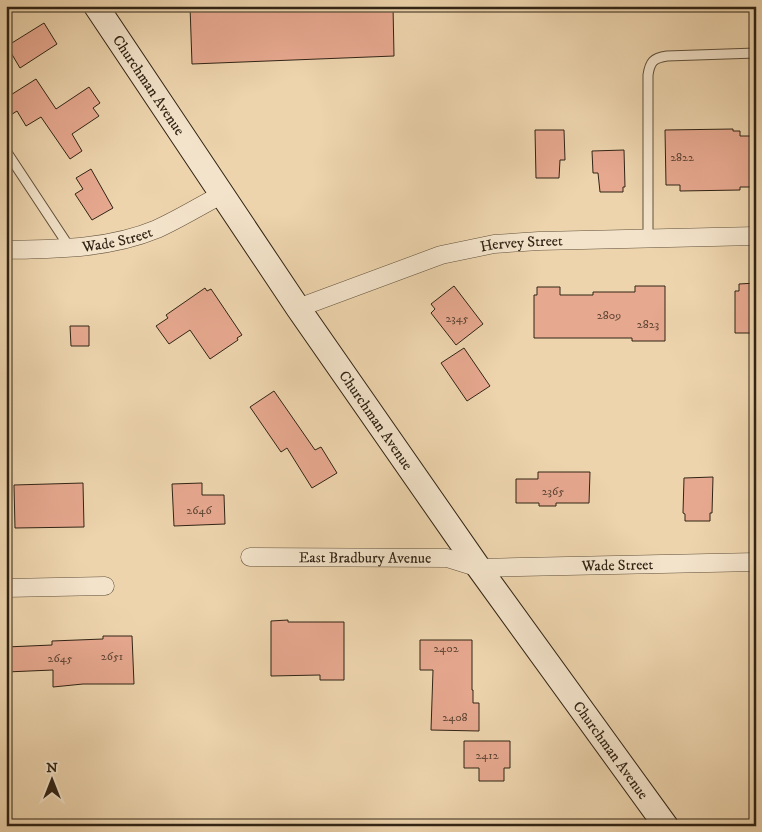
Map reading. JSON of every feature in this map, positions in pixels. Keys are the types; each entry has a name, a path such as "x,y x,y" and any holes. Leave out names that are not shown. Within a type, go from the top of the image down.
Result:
{"main road":[{"name":"Churchman Avenue","path":"96,6 298,308 479,568 666,826"}],"street":[{"name":"Wade Street","path":"6,250 70,248 116,242 156,229 221,195"},
{"name":"Hervey Street","path":"298,308 441,255 494,244 648,237 756,236"},
{"name":"East Bradbury Avenue","path":"250,557 447,558 479,568"},
{"name":"Wade Street","path":"479,568 756,562"},
{"path":"6,588 106,586"}],"lane":[{"path":"648,237 648,75 650,63 657,57 667,56 756,53"},
{"path":"6,152 70,248"}],"building":[{"path":"190,6 393,6 394,56 192,64"},
{"path":"44,23 57,44 20,68 7,46"},
{"path":"36,79 56,109 89,87 100,103 93,108 99,116 72,134 82,151 70,159 41,117 26,126 17,111 6,118 6,98"},
{"path":"733,129 733,131 740,131 740,136 756,136 756,187 740,187 740,190 680,191 680,185 666,185 665,130"},
{"path":"535,130 564,130 565,160 560,160 559,178 536,178"},
{"path":"624,150 625,187 623,187 623,192 600,192 598,173 593,173 592,151"},
{"path":"91,169 113,208 92,220 75,194 83,189 76,178"},
{"path":"756,283 756,333 735,333 735,291 739,291 739,284"},
{"path":"454,286 483,324 456,345 431,313 435,309 431,304"},
{"path":"635,286 665,286 665,341 632,341 632,338 534,338 534,295 537,295 537,287 560,287 560,295 593,295 593,292 635,292"},
{"path":"205,288 207,291 211,289 242,335 237,338 238,340 210,359 190,330 169,344 156,326 168,318 166,315"},
{"path":"70,326 89,326 89,346 71,346"},
{"path":"464,348 490,386 467,401 441,363"},
{"path":"274,391 315,450 321,447 337,473 312,488 287,448 281,452 250,407"},
{"path":"538,472 590,472 589,503 556,503 556,506 539,506 539,503 516,503 516,479 538,479"},
{"path":"713,477 710,521 685,521 685,514 683,513 684,478"},
{"path":"83,483 84,527 15,528 14,485"},
{"path":"202,483 202,495 224,495 225,524 174,526 172,484"},
{"path":"288,620 288,622 344,622 344,680 320,680 320,675 271,676 271,621"},
{"path":"103,636 132,636 134,684 83,684 53,687 53,670 6,672 6,647 52,645 52,641 103,639"},
{"path":"420,640 472,640 473,703 479,703 479,731 431,730 433,670 420,670"},
{"path":"464,741 510,741 510,768 504,768 504,781 479,781 479,768 464,768"}]}
